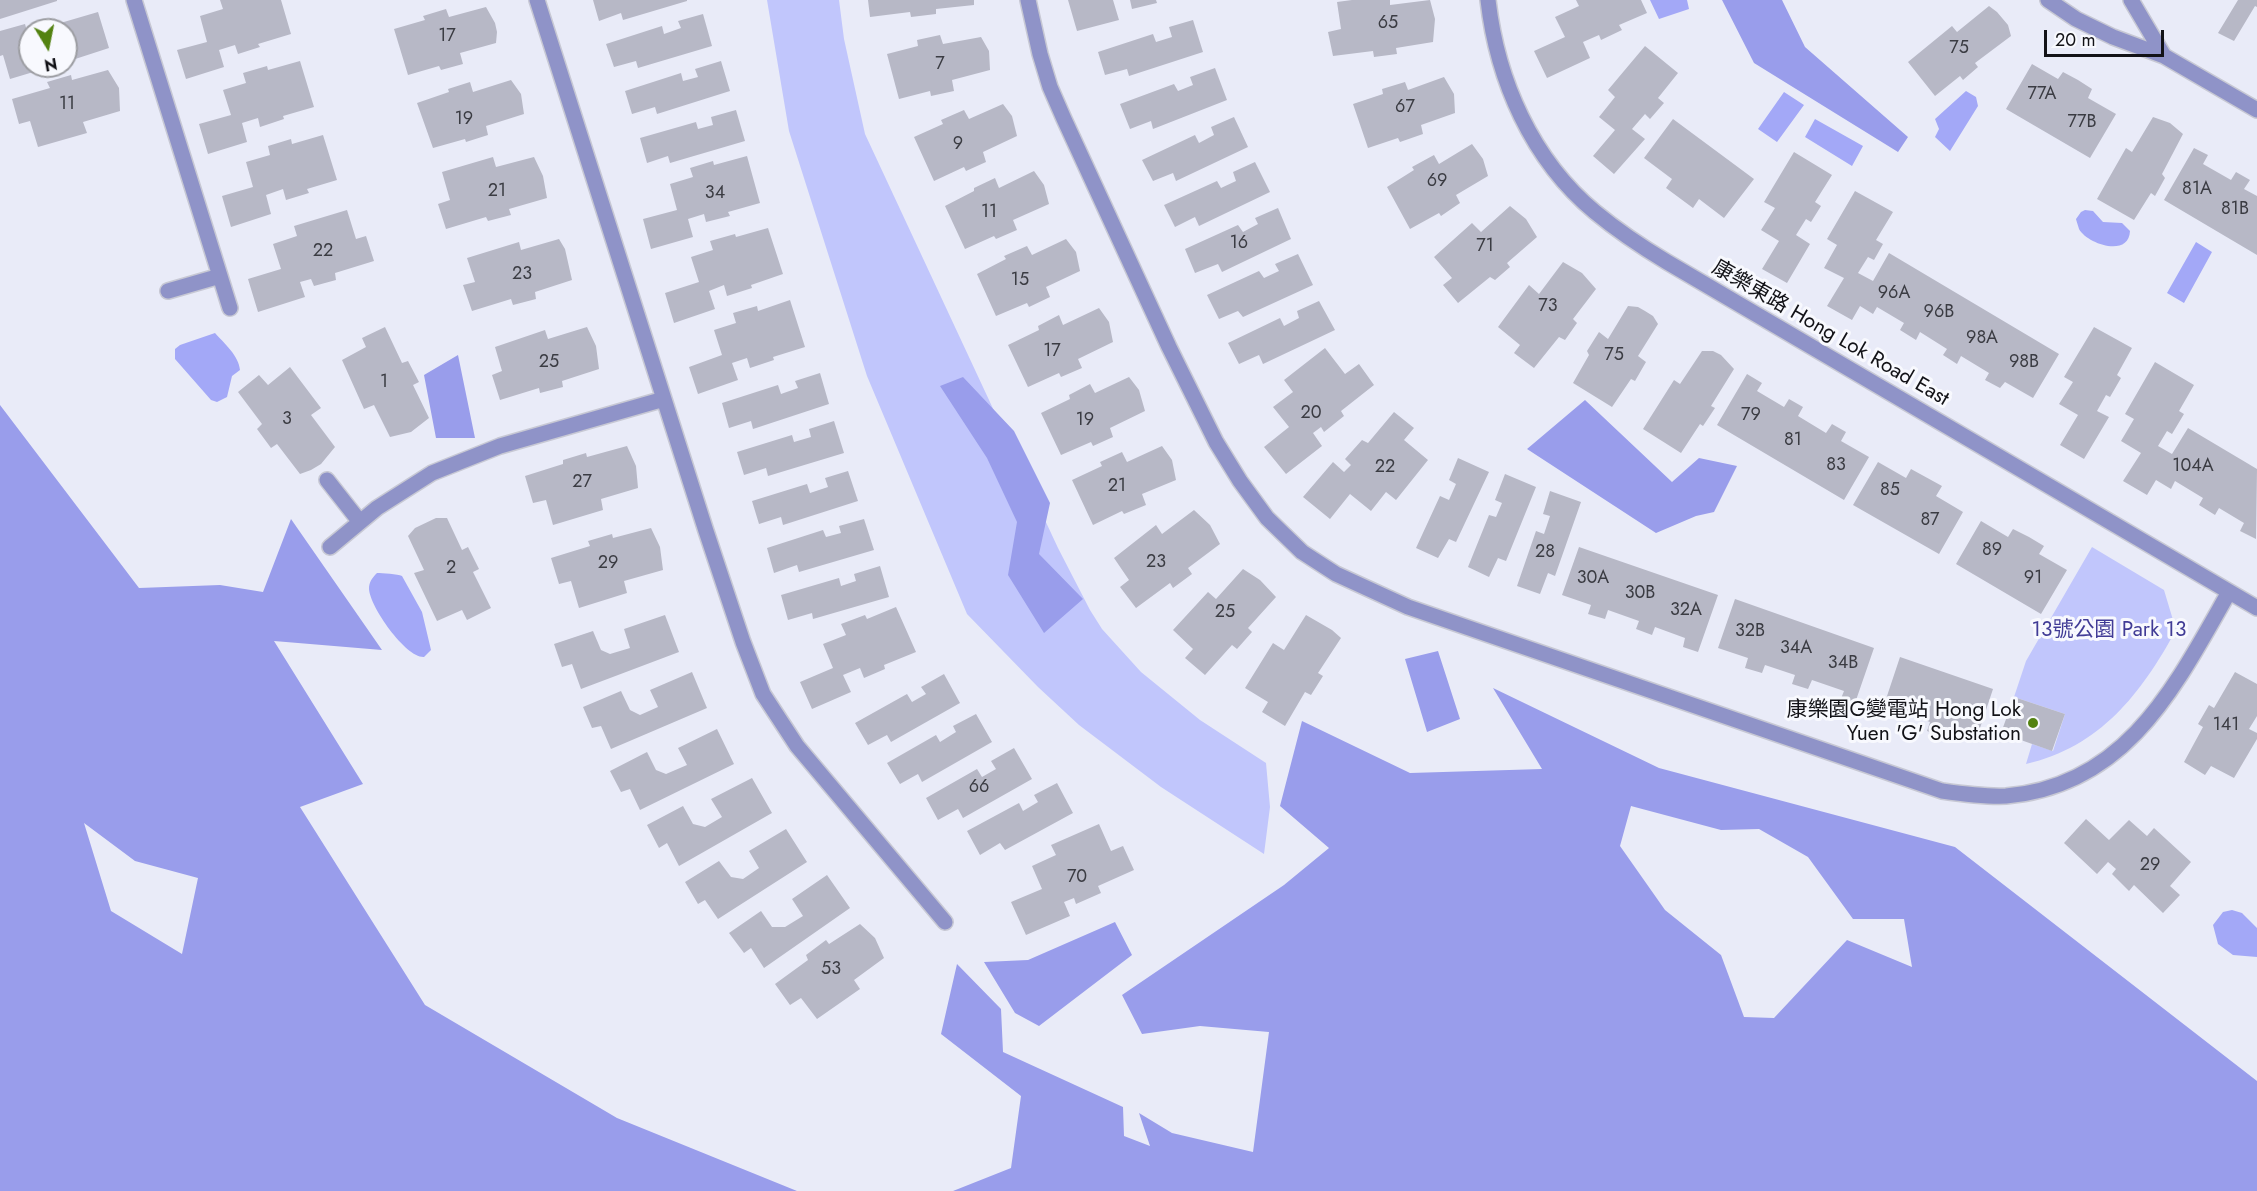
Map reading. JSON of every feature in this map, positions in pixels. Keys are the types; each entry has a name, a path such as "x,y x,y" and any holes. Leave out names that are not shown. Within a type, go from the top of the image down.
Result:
{"street":[{"path":"134,0 230,308"},
{"path":"537,0 743,642 763,694 797,746 945,922"},
{"path":"1028,0 1040,54 1055,98 1169,347 1216,442 1239,481 1267,518 1302,552 1336,574 1419,611 1942,791 2006,796 2048,788 2075,779 2100,764 2126,743 2153,715 2175,687 2229,592"},
{"name":"康樂東路 Hong Lok Road East","path":"1488,0 1503,70 1513,100 1529,132 1544,157 1602,217 1627,237 2257,608"},
{"path":"2048,0 2076,19 2114,37 2164,56 2257,110"},
{"path":"2131,0 2164,56"},
{"path":"168,291 220,276"},
{"path":"330,547 404,490 432,473 501,446 664,399"},
{"path":"327,480 360,522"}],"green space":[{"path":"767,0 839,0 844,39 865,134 1058,548 1102,629 1141,672 1200,720 1266,763 1270,807 1264,854 1161,787 1079,725 1038,687 967,614 867,376 789,131"},
{"name":"13號公園 Park 13","path":"2092,547 2164,590 2176,630 2148,676 2116,715 2076,745 2026,764 2032,744 2053,751 2065,714 2014,697 2026,661"}],"shaded area":[{"path":"1650,0 1687,0 1689,9 1659,19"},
{"path":"1722,0 1782,0 1805,47 1908,137 1898,152 1754,63"},
{"path":"1966,91 1976,97 1978,106 1950,151 1935,137 1939,129 1935,119"},
{"path":"1784,92 1804,105 1777,142 1758,129"},
{"path":"1815,119 1863,146 1852,166 1805,137"},
{"path":"2085,210 2093,211 2103,222 2122,223 2130,231 2128,239 2123,244 2107,246 2090,239 2079,229 2076,219"},
{"path":"2196,242 2212,252 2184,303 2167,293"},
{"path":"215,333 234,355 240,370 232,376 227,397 217,402 211,400 175,359 175,349 180,345"},
{"path":"458,355 475,438 436,438 424,375"},
{"path":"963,377 1014,431 1050,503 1039,554 1083,599 1044,633 1008,575 1017,522 987,458 940,386"},
{"path":"1585,400 1672,482 1699,458 1737,466 1714,512 1696,516 1656,533 1527,449"},
{"path":"0,405 139,588 220,585 263,592 291,519 382,650 274,641 363,784 300,807 425,1005 617,1118 797,1191 0,1191","holes":["84,823 135,861 198,878 182,954 111,911"]},
{"path":"377,573 402,576 422,612 431,650 424,657 417,655 399,641 375,607 369,589 371,580"},
{"path":"1438,651 1460,719 1427,732 1405,659"},
{"path":"1493,688 1659,768 1955,847 2257,1081 2257,1191 953,1191 1011,1168 1021,1096 941,1034 957,964 1001,1009 1003,1052 1123,1107 1124,1136 1150,1146 1139,1113 1172,1133 1253,1152 1269,1032 1200,1026 1142,1034 1122,995 1284,885 1329,848 1280,806 1302,721 1410,773 1542,769","holes":["1631,806 1721,830 1759,829 1808,857 1853,919 1904,919 1912,967 1847,940 1774,1018 1744,1017 1721,955 1665,910 1620,846"]},
{"path":"2232,910 2242,913 2257,928 2257,957 2233,955 2218,944 2213,925 2223,912"},
{"path":"1115,922 1132,955 1039,1026 1015,1013 984,962 1028,960"}],"building":[{"path":"0,0 57,0 57,1 0,19"},
{"path":"220,0 281,0 291,34 258,44 260,47 238,54 235,45 219,50 224,67 186,79 177,50 207,42 200,16 223,9"},
{"path":"593,0 687,1 623,20 621,13 599,21"},
{"path":"868,0 974,0 974,5 936,9 936,14 911,17 910,12 870,17"},
{"path":"1068,0 1113,0 1119,20 1077,31"},
{"path":"1130,0 1156,0 1157,3 1132,9"},
{"path":"1390,0 1390,5 1430,0 1435,19 1433,42 1396,48 1397,54 1374,57 1373,51 1333,56 1328,32 1341,29 1337,2"},
{"path":"1576,0 1641,0 1647,13 1619,25 1622,30 1601,40 1599,35 1583,42 1590,58 1547,78 1534,51 1565,37 1555,17 1579,6"},
{"path":"2238,0 2257,0 2257,7 2255,6 2234,41 2218,33"},
{"path":"1989,6 2008,25 2011,36 1975,63 1978,67 1963,80 1960,76 1935,96 1908,62 1952,26 1957,32"},
{"path":"486,7 495,23 496,43 460,53 463,64 441,70 439,66 408,75 394,29 425,20 423,16 446,9 449,17"},
{"path":"98,12 109,48 78,58 78,18"},
{"path":"703,14 712,46 638,68 636,61 614,67 606,44 662,26 664,34 681,28 678,21"},
{"path":"1193,20 1203,52 1129,76 1127,69 1105,75 1098,52 1153,34 1156,42 1172,37 1169,27"},
{"path":"18,26 18,77 10,79 3,55 0,56 0,31"},
{"path":"940,35 943,44 981,37 989,51 990,70 952,80 954,91 931,96 930,91 899,99 887,54 918,46 917,40"},
{"path":"1645,46 1678,73 1658,98 1664,103 1650,119 1645,114 1632,129 1645,139 1614,174 1593,156 1615,130 1599,117 1615,97 1608,90"},
{"path":"300,61 314,107 283,116 284,119 260,127 258,118 242,123 247,142 208,154 199,124 231,115 223,90 246,83 243,73 267,66 268,70"},
{"path":"721,61 730,91 657,114 655,107 632,114 625,91 681,73 683,81 698,77 695,69"},
{"path":"2032,64 2058,79 2063,72 2078,80 2092,89 2088,98 2116,114 2090,158 2006,109"},
{"path":"1215,68 1227,100 1153,129 1151,121 1130,129 1120,104 1174,84 1178,91 1193,85 1190,77"},
{"path":"108,70 119,88 120,111 83,122 87,133 38,147 30,121 19,124 12,99 50,88 47,82 61,78 72,78 72,80"},
{"path":"1444,77 1454,94 1455,113 1421,125 1423,134 1400,142 1398,138 1368,148 1353,104 1383,94 1382,89 1405,82 1408,90"},
{"path":"511,80 521,94 524,114 486,126 488,135 433,148 417,103 470,82 473,92"},
{"path":"1003,104 1012,116 1017,136 983,152 986,162 966,171 964,167 934,181 914,137 943,124 941,120 964,110 969,119"},
{"path":"736,110 745,141 670,163 668,156 647,163 640,138 696,122 698,129 713,125 711,117"},
{"path":"1234,117 1248,147 1176,181 1173,173 1153,181 1142,160 1195,135 1199,143 1214,135 1211,127"},
{"path":"2153,117 2170,123 2183,134 2162,174 2165,178 2155,196 2151,193 2134,220 2097,199 2126,148 2132,152"},
{"path":"1673,119 1754,179 1724,218 1699,199 1693,208 1666,188 1672,179 1644,158"},
{"path":"323,135 337,180 307,189 309,193 286,200 283,189 266,195 271,214 231,227 222,196 253,187 246,162 270,155 268,146 291,139 292,144"},
{"path":"1472,144 1483,159 1488,176 1456,195 1460,203 1441,216 1439,213 1410,229 1387,187 1414,170 1412,167 1434,155 1439,164"},
{"path":"2194,148 2208,155 2203,164 2231,180 2236,172 2250,180 2244,189 2257,196 2257,255 2164,200"},
{"path":"1794,152 1832,175 1815,202 1821,206 1811,222 1806,219 1796,235 1810,244 1787,283 1762,269 1779,241 1761,230 1775,208 1764,202"},
{"path":"747,156 760,203 728,212 730,216 706,222 704,214 688,219 693,237 651,249 643,219 677,210 670,184 693,177 690,168 713,161 714,165"},
{"path":"493,157 496,167 534,157 543,176 547,198 509,209 511,215 488,221 486,217 446,229 438,204 450,200 442,172"},
{"path":"1255,162 1270,192 1199,226 1195,217 1175,227 1164,205 1217,181 1221,188 1236,181 1233,172"},
{"path":"1034,171 1044,185 1049,204 1013,220 1017,230 996,239 994,236 965,249 945,206 995,178 999,188"},
{"path":"1855,191 1893,212 1876,240 1883,244 1874,260 1868,257 1858,273 1873,281 1889,253 2059,354 2033,398 2005,382 2000,388 1985,380 1989,373 1961,356 1957,364 1943,355 1947,349 1920,332 1916,340 1900,330 1904,323 1877,307 1873,314 1860,306 1852,320 1827,306 1844,278 1824,268 1837,245 1827,239"},
{"path":"1510,206 1526,219 1537,237 1507,263 1510,267 1495,280 1490,277 1458,303 1443,285 1452,278 1434,257 1472,223 1481,232"},
{"path":"1278,208 1291,239 1222,272 1218,264 1195,273 1185,249 1238,225 1243,232 1258,224 1255,218"},
{"path":"347,210 356,239 366,236 374,261 335,273 336,280 314,286 311,279 300,282 305,297 258,312 248,279 281,269 273,244 297,236 294,226"},
{"path":"768,228 783,274 727,296 724,285 709,291 715,309 674,323 665,293 699,282 691,257 713,250 710,241"},
{"path":"559,239 565,249 572,280 535,292 536,299 513,305 511,299 472,311 463,285 475,282 467,258 519,242 521,250"},
{"path":"1066,239 1076,252 1080,271 1046,287 1050,297 1029,307 1027,303 996,316 977,274 1006,259 1004,256 1027,246 1032,255"},
{"path":"1298,254 1313,285 1243,317 1238,311 1219,319 1207,295 1259,271 1264,278 1279,271 1275,264"},
{"path":"1563,262 1582,273 1596,289 1573,319 1577,323 1565,340 1559,337 1534,368 1514,353 1520,345 1498,327 1529,285 1539,294"},
{"path":"790,300 805,347 773,357 774,360 750,368 747,358 732,363 738,380 698,394 689,367 722,355 714,330 736,323 733,313 757,306 758,311"},
{"path":"1319,301 1335,330 1263,364 1259,355 1239,364 1228,343 1280,318 1284,326 1299,318 1297,311"},
{"path":"1628,306 1638,307 1645,311 1653,316 1658,324 1638,356 1646,362 1635,381 1631,379 1612,407 1573,383 1589,355 1587,351 1599,332 1608,339"},
{"path":"1099,308 1109,322 1113,342 1078,359 1082,368 1061,377 1059,373 1028,387 1008,345 1039,330 1038,326 1059,315 1063,325"},
{"path":"385,327 402,363 408,361 419,382 413,385 429,418 411,432 390,437 374,405 364,409 342,360 366,347 362,338"},
{"path":"587,327 596,346 599,369 562,381 563,387 540,393 539,388 500,400 492,375 502,371 495,347 545,330 548,339"},
{"path":"2094,327 2132,348 2117,375 2121,378 2110,397 2106,395 2097,411 2109,417 2084,459 2060,445 2078,415 2059,404 2073,382 2064,377"},
{"path":"1325,348 1345,374 1359,364 1374,385 1341,411 1344,416 1324,432 1321,427 1313,433 1322,446 1286,474 1264,447 1289,427 1273,407 1293,392 1284,380"},
{"path":"1702,351 1713,351 1721,355 1734,369 1711,406 1715,408 1703,426 1700,424 1681,453 1643,429 1674,380 1680,384"},
{"path":"2155,362 2194,385 2179,411 2184,414 2172,434 2167,431 2158,446 2172,454 2188,428 2257,469 2256,539 2240,531 2244,523 2219,508 2215,515 2199,505 2203,498 2175,481 2171,489 2156,480 2147,495 2123,481 2141,453 2121,441 2134,419 2125,414"},
{"path":"290,367 321,408 311,415 335,447 321,464 300,474 277,444 271,448 257,429 262,424 238,392 259,375 268,385"},
{"path":"820,373 829,404 753,429 751,421 729,428 722,403 778,385 781,394 798,388 795,381"},
{"path":"1747,374 1762,383 1757,391 1784,407 1789,399 1803,407 1798,416 1826,433 1832,424 1846,432 1841,441 1869,457 1844,500 1717,425"},
{"path":"1129,377 1139,390 1145,411 1110,428 1113,437 1093,446 1091,442 1061,455 1041,413 1070,399 1069,395 1090,384 1095,393"},
{"path":"1394,412 1414,428 1404,440 1428,460 1396,500 1386,492 1371,511 1350,494 1330,519 1303,497 1333,462 1344,472 1351,465 1345,459 1362,440 1368,443"},
{"path":"834,421 844,453 768,476 766,468 744,475 737,452 792,435 794,442 811,437 809,429"},
{"path":"627,446 636,466 638,488 601,499 603,510 553,525 546,500 533,503 525,476 563,464 563,460 586,453 587,457"},
{"path":"1162,446 1172,460 1176,480 1142,494 1146,505 1124,514 1122,511 1093,525 1072,480 1102,466 1100,462 1122,452 1127,462"},
{"path":"1458,458 1489,472 1456,542 1449,539 1438,558 1416,548 1440,496 1449,500 1456,484 1449,480"},
{"path":"1878,462 1906,478 1911,469 1942,486 1936,496 1963,512 1939,554 1853,505"},
{"path":"848,471 858,501 783,525 781,517 759,524 752,501 807,484 810,493 828,487 825,478"},
{"path":"1505,474 1536,487 1506,561 1498,558 1489,577 1468,567 1489,515 1496,517 1502,503 1495,500"},
{"path":"1550,491 1581,502 1555,576 1548,573 1540,594 1517,586 1536,531 1544,534 1550,516 1543,514"},
{"path":"1194,510 1210,525 1220,544 1188,568 1192,574 1173,588 1170,583 1136,608 1120,587 1129,580 1114,558 1156,525 1162,534"},
{"path":"436,518 447,518 462,550 468,547 479,569 473,572 491,608 467,620 462,610 437,621 414,573 424,570 408,536 415,528"},
{"path":"864,519 874,550 799,572 797,565 774,573 767,548 823,530 826,537 841,533 839,526"},
{"path":"1981,521 2008,537 2013,529 2029,537 2044,546 2039,554 2067,570 2041,614 1956,564"},
{"path":"651,528 660,547 663,570 624,581 627,593 579,608 571,581 559,584 551,558 590,546 588,541 612,534 613,538"},
{"path":"1579,547 1718,595 1698,652 1683,647 1685,638 1655,627 1652,635 1636,629 1639,621 1608,610 1605,619 1588,614 1591,605 1562,595"},
{"path":"880,566 889,597 813,619 812,613 788,620 781,595 839,578 841,586 856,581 854,574"},
{"path":"1243,569 1260,580 1276,597 1248,628 1252,632 1237,649 1232,645 1205,675 1185,658 1193,649 1173,630 1208,592 1216,599"},
{"path":"1735,599 1874,648 1854,706 1840,701 1844,691 1812,680 1808,689 1792,684 1795,675 1765,665 1762,673 1745,668 1748,658 1718,648"},
{"path":"896,607 916,652 884,665 885,669 864,678 860,668 843,675 851,692 812,709 800,682 833,668 823,644 846,635 841,624 865,615 867,619"},
{"path":"665,615 679,652 581,689 572,664 562,667 554,644 593,631 601,650 610,654 630,648 624,629"},
{"path":"1306,615 1341,638 1318,673 1323,676 1311,695 1305,692 1285,726 1262,712 1268,702 1245,688 1273,643 1284,650"},
{"path":"1900,657 1993,689 1977,737 1946,727 1943,736 1927,731 1930,722 1900,711 1896,719 1881,714"},
{"path":"692,672 707,708 611,749 601,726 592,728 583,707 621,691 630,710 640,715 658,707 650,690"},
{"path":"2235,672 2257,684 2257,716 2249,729 2257,733 2257,739 2234,778 2211,766 2205,775 2184,762 2203,727 2198,724 2209,705 2214,708"},
{"path":"944,674 960,703 891,742 887,735 868,745 855,723 907,694 912,702 926,694 921,687"},
{"name":"康樂園G變電站 Hong Lok Yuen 'G' Substation","path":"2014,697 2065,714 2052,751 2001,733"},
{"path":"976,714 992,742 922,782 918,774 900,784 887,763 936,735 940,742 956,732 953,726"},
{"path":"717,729 734,764 640,810 630,789 621,792 610,771 647,752 656,770 666,774 687,765 678,748"},
{"path":"1014,748 1032,779 963,818 958,809 938,820 926,798 977,769 982,777 996,769 991,761"},
{"path":"752,778 772,813 679,866 667,843 659,848 647,825 683,806 693,824 705,827 722,817 711,799"},
{"path":"1057,783 1073,813 1005,850 1000,843 980,855 967,831 1019,803 1023,811 1038,802 1034,795"},
{"path":"2086,819 2109,840 2129,820 2147,836 2154,828 2191,862 2170,886 2180,895 2163,913 2134,885 2129,891 2112,874 2116,869 2108,862 2097,874 2064,843"},
{"path":"1099,824 1111,851 1123,846 1134,870 1098,886 1101,893 1076,904 1074,898 1064,902 1070,916 1026,935 1011,902 1042,889 1032,866 1056,855 1051,845"},
{"path":"786,829 807,862 718,919 705,900 698,904 685,882 719,861 731,877 743,879 759,868 749,851"},
{"path":"827,875 850,908 764,968 751,948 744,953 729,933 761,911 772,927 785,927 803,916 792,899"},
{"path":"860,924 875,938 884,958 854,980 860,989 817,1019 801,998 790,1005 775,984 808,960 806,955 826,940 829,944"}],"place":[{"name":"康樂園G變電站 Hong Lok Yuen 'G' Substation","path":"2033,723"}]}
